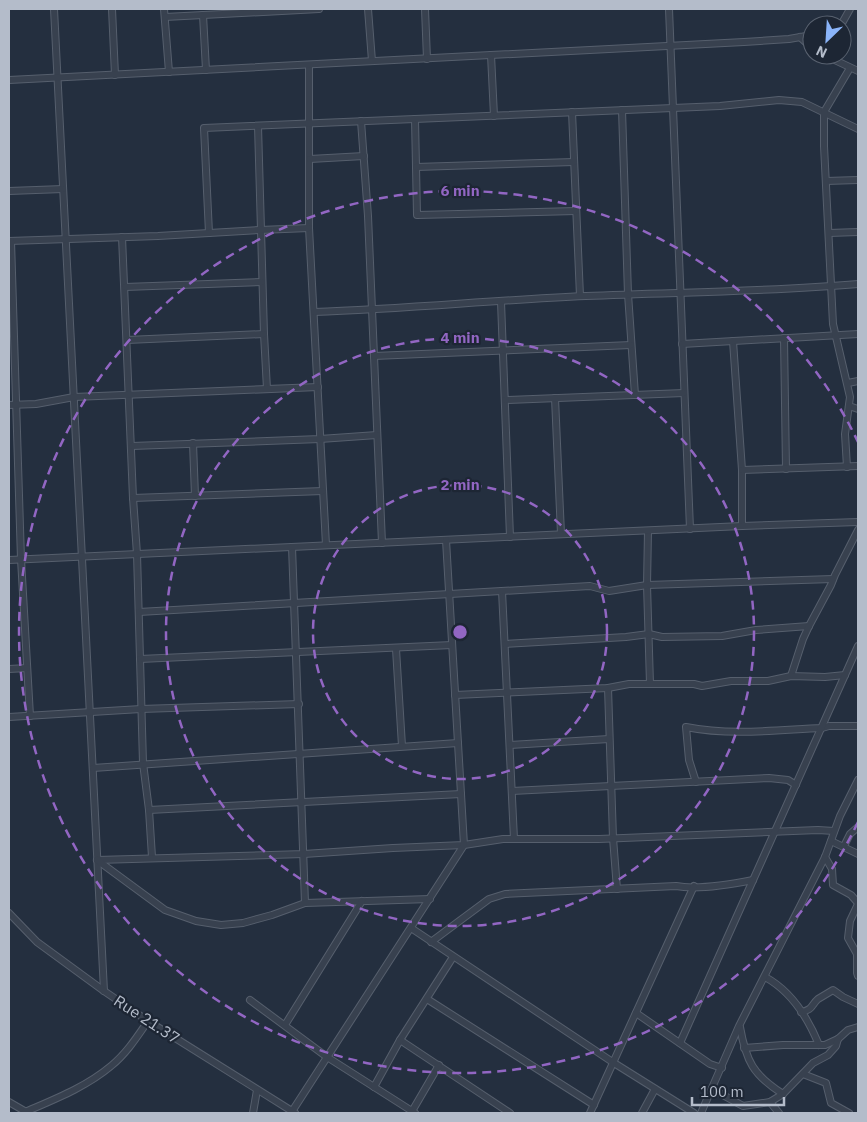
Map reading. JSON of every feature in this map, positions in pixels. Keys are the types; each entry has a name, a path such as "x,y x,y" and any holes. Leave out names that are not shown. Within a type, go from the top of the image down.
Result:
{"street":[{"path":"54,9 104,991"},
{"path":"112,9 115,75"},
{"path":"164,9 169,72"},
{"path":"165,17 203,15 215,12 319,9"},
{"path":"368,9 372,62"},
{"path":"425,9 427,58"},
{"path":"669,9 690,529"},
{"path":"203,15 206,70"},
{"path":"9,80 671,46 800,37"},
{"path":"491,55 494,116"},
{"path":"309,65 309,228 326,545"},
{"path":"844,65 858,71"},
{"path":"847,467 845,434 850,397 833,323 824,112 850,68"},
{"path":"209,233 204,128 672,108 780,100 802,102 858,129"},
{"path":"622,110 628,294 634,395"},
{"path":"572,112 580,296"},
{"path":"415,119 417,215 576,211"},
{"path":"361,122 372,310 382,543"},
{"path":"258,126 260,230 267,389"},
{"path":"310,159 364,156"},
{"path":"416,167 574,162"},
{"path":"826,182 858,180"},
{"path":"9,191 63,189"},
{"path":"30,716 21,559 17,405 12,348 10,241 309,228"},
{"path":"829,233 858,232"},
{"path":"122,237 137,554 143,763 149,810 152,858"},
{"path":"124,287 262,282"},
{"path":"314,312 580,296 729,292 858,284"},
{"path":"501,302 510,537"},
{"path":"127,340 264,334"},
{"path":"682,344 858,334"},
{"path":"784,338 786,469"},
{"path":"733,341 742,470 742,526"},
{"path":"374,356 631,345"},
{"path":"848,383 858,381"},
{"path":"9,405 36,404 74,397 318,387"},
{"path":"505,400 684,393"},
{"path":"555,398 561,534"},
{"path":"849,406 858,409"},
{"path":"132,446 377,435"},
{"path":"193,444 195,496"},
{"path":"742,470 858,466"},
{"path":"133,498 323,490"},
{"path":"9,560 858,522"},
{"path":"791,676 803,639 858,530"},
{"path":"648,531 650,684"},
{"path":"293,1113 464,845 446,540"},
{"path":"292,547 306,903"},
{"path":"139,612 590,586 609,591 648,585 833,579"},
{"path":"502,591 514,839"},
{"path":"504,644 649,634 662,637 722,636 756,630 809,626"},
{"path":"140,659 452,646"},
{"path":"680,1043 858,646"},
{"path":"396,649 402,746"},
{"path":"9,669 27,668"},
{"path":"455,695 608,688 629,684 694,684 702,686 731,681 768,681 791,676 826,677 845,675"},
{"path":"608,688 613,838 617,889"},
{"path":"9,718 142,709 299,704"},
{"path":"696,782 689,760 686,727 714,732 858,726"},
{"path":"510,745 609,739"},
{"path":"93,768 143,763 458,743"},
{"path":"512,791 768,778 788,780 796,785"},
{"path":"701,1113 739,1026 825,857 834,831 858,780"},
{"path":"149,810 461,794"},
{"path":"844,846 850,834 858,827"},
{"path":"97,860 304,854 464,845 503,839 613,838 834,831"},
{"path":"831,841 858,854"},
{"path":"825,857 832,869 833,885 851,895 858,904 849,928 848,938 857,954 858,976"},
{"path":"97,860 164,910 196,921 221,925 243,923 272,916 306,903 430,899"},
{"path":"431,942 489,899 505,894 731,884 753,880"},
{"path":"590,1113 694,886"},
{"path":"285,1025 362,901"},
{"name":"Rue 21.37","path":"9,912 37,942 104,991 293,1113"},
{"path":"410,928 614,1063 694,1113"},
{"path":"849,928 858,929"},
{"path":"374,1087 400,1040 453,957"},
{"path":"764,977 776,983 792,998 810,1026 819,1045"},
{"path":"801,1012 810,1010 819,999 826,997 833,990 858,1004"},
{"path":"427,999 594,1106"},
{"path":"250,1000 327,1057 413,1113 439,1064"},
{"path":"636,1013 710,1064 722,1068"},
{"path":"9,1102 27,1113 84,1085 112,1066 136,1039 148,1021"},
{"path":"739,1026 747,1058 760,1076 783,1094"},
{"path":"744,1048 830,1043 848,1030 858,1027"},
{"path":"712,1090 743,1106 770,1102 783,1094 813,1063 828,1055 836,1046 838,1039"},
{"path":"400,1040 439,1064 510,1113"},
{"path":"802,1074 826,1083 831,1103 849,1113"},
{"path":"642,1113 655,1089"},
{"path":"253,1113 257,1090"},
{"path":"770,1102 779,1113"}]}
